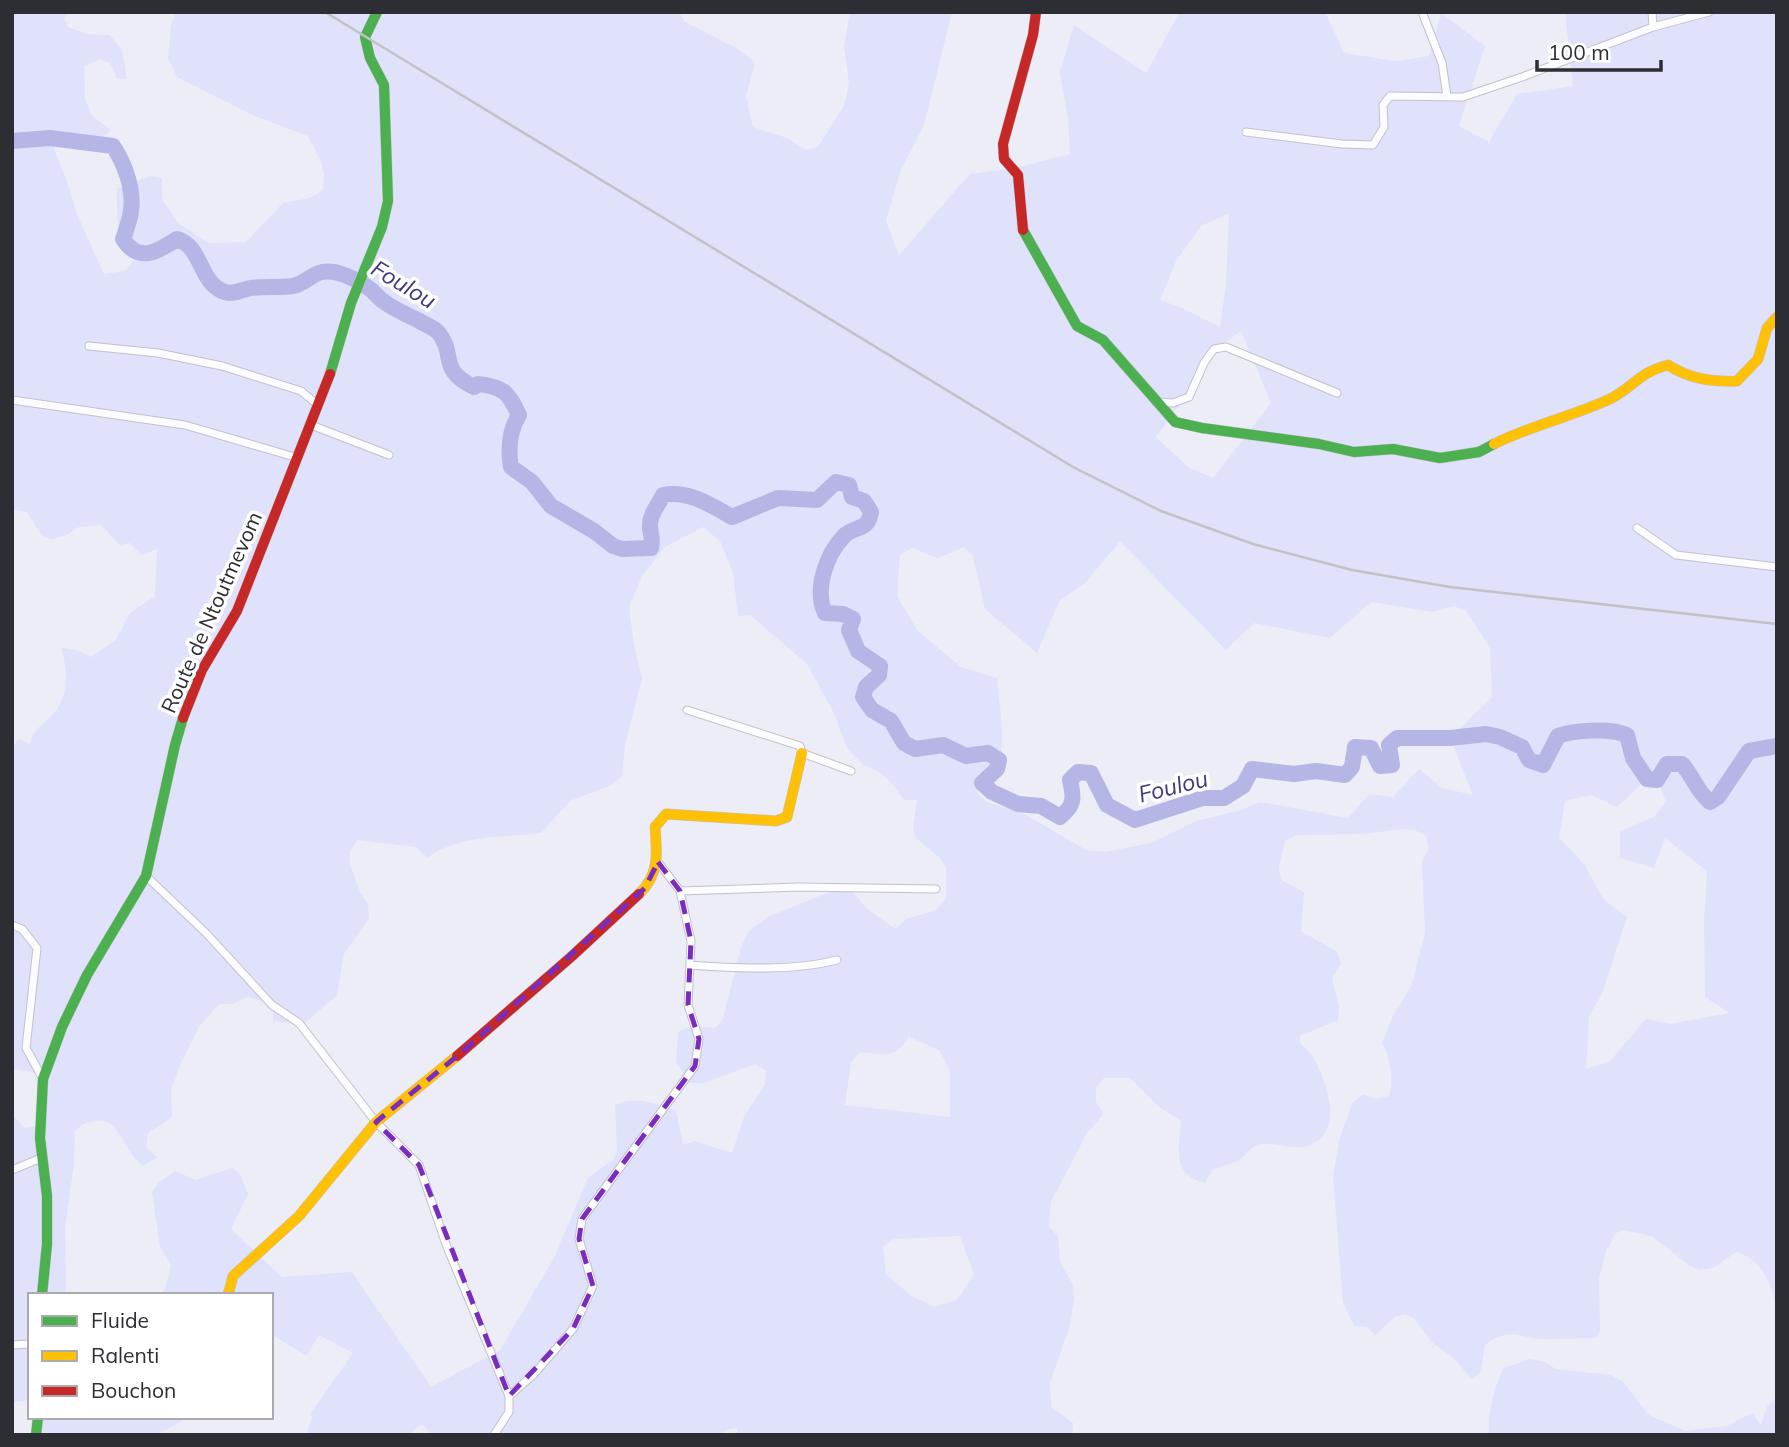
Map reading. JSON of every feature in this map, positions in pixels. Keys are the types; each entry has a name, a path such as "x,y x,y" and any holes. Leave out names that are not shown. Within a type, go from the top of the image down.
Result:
{"street":[{"name":"Route de Ntoutmevom","path":"42,1293 47,1232 47,1196 41,1158 40,1109 43,1079 62,1027 87,975 146,876 174,745 185,713 202,670 237,611 311,425 351,303 382,228 388,201 384,85 370,58 365,37 377,12"},
{"path":"1036,12 1033,35 1003,144 1004,159 1018,175 1023,233 1077,326 1103,340 1175,422 1319,444 1354,452 1393,449 1440,457 1479,452 1516,433 1613,397 1651,369 1668,365 1679,373 1712,383 1737,381 1758,359 1767,328 1777,317"},
{"path":"1422,12 1442,63 1447,96"},
{"path":"1652,12 1653,27"},
{"path":"1246,132 1342,144 1373,145 1384,127 1383,105 1390,96 1463,97 1653,27 1709,12"},
{"path":"89,346 158,353 222,366 301,391 318,405"},
{"path":"1157,402 1173,403 1189,397 1204,363 1214,349 1226,347 1337,393"},
{"path":"12,400 185,425 298,458"},
{"path":"311,425 389,455"},
{"path":"1637,528 1676,555 1777,567"},
{"path":"229,1293 233,1276 299,1216 376,1122 461,1053 645,888 657,862 655,827 666,814 776,821 787,817 802,753 800,746 687,710"},
{"path":"802,753 851,771"},
{"path":"509,1396 534,1374 573,1329 593,1286 579,1239 582,1219 695,1066 699,1039 688,1005 691,941 680,891 657,862"},
{"path":"146,876 206,933 272,1005 299,1023 376,1122 419,1165 447,1247 509,1396 509,1412 494,1435"},
{"path":"680,891 798,887 936,888"},
{"path":"12,925 22,929 37,948 26,1048 43,1079"},
{"path":"690,965 753,968 822,964 837,960"},
{"path":"12,1170 41,1158"}],"highlighted area":[{"path":"658,862 680,891 691,941 688,1005 699,1039 695,1066 582,1219 579,1239 593,1286 573,1329 509,1396 419,1165 376,1122 461,1053 645,888"}],"shaded area":[{"path":"12,12 70,12 64,18 68,27 87,34 110,35 122,50 127,79 117,78 110,63 100,59 84,66 85,98 91,115 111,130 96,143 50,138 76,212 104,274 125,271 140,253 122,238 117,189 149,176 162,178 162,199 179,224 209,243 246,242 283,203 310,198 323,190 324,175 320,159 308,136 257,117 177,77 168,58 171,26 176,12 679,12 685,22 736,48 755,62 746,96 753,127 787,138 806,150 818,147 844,106 849,83 844,46 850,12 952,12 924,125 900,172 886,221 899,255 970,174 1015,168 1070,154 1068,120 1060,72 1074,25 1146,73 1180,12 1325,12 1344,53 1396,61 1429,56 1441,13 1485,46 1459,126 1489,142 1517,94 1573,86 1565,12 1777,12 1777,1309 1764,1274 1753,1260 1745,1255 1736,1252 1713,1268 1699,1270 1652,1236 1624,1230 1616,1233 1606,1251 1599,1279 1600,1330 1596,1338 1545,1339 1514,1334 1501,1336 1485,1345 1480,1373 1472,1380 1455,1359 1433,1343 1414,1319 1406,1314 1396,1316 1375,1335 1367,1327 1354,1326 1343,1302 1333,1177 1339,1140 1353,1102 1363,1094 1375,1099 1389,1096 1391,1069 1382,1043 1392,1018 1412,984 1425,932 1422,861 1429,849 1426,836 1415,830 1297,835 1285,841 1279,867 1281,880 1304,892 1301,931 1336,951 1341,963 1332,978 1339,1006 1338,1020 1300,1036 1300,1043 1314,1059 1328,1093 1330,1118 1327,1129 1321,1139 1304,1147 1257,1145 1239,1160 1213,1169 1205,1183 1194,1179 1182,1167 1179,1151 1181,1121 1159,1107 1130,1078 1104,1078 1096,1088 1096,1102 1104,1114 1087,1133 1051,1202 1049,1227 1058,1236 1060,1262 1073,1285 1074,1298 1070,1326 1050,1382 1051,1407 1073,1423 1073,1435 737,1435 737,1428 717,1435 432,1435 423,1425 418,1426 410,1435 306,1435 311,1413 353,1353 319,1335 306,1356 273,1335 273,1293 162,1293 166,1287 171,1265 160,1246 152,1192 158,1183 176,1171 195,1180 232,1168 240,1174 248,1194 231,1229 282,1277 352,1272 431,1387 500,1350 554,1258 588,1178 614,1159 617,1149 615,1105 638,1101 676,1110 683,1145 695,1141 732,1153 744,1117 765,1084 766,1071 755,1064 704,1083 690,1083 676,1062 678,1032 690,1026 715,1028 723,1019 742,944 749,931 770,916 837,889 850,888 866,908 895,929 908,918 935,911 946,898 946,868 940,858 916,838 913,829 917,800 905,800 888,779 864,765 847,748 835,715 807,664 750,615 738,616 733,572 720,541 703,527 665,547 642,576 629,607 642,679 625,745 622,776 611,785 570,801 541,833 466,841 439,850 427,858 416,847 358,840 350,851 350,865 360,892 368,904 369,918 344,954 337,995 303,1025 273,1021 273,1007 260,1000 246,997 233,1004 219,1004 200,1025 181,1063 171,1089 172,1117 148,1133 146,1147 157,1157 143,1166 110,1124 94,1121 83,1124 75,1131 74,1164 65,1227 66,1293 28,1293 28,1400 12,1402 12,1114 24,1128 40,1126 43,1080 34,1073 12,1070 12,747 19,739 30,744 39,727 61,702 66,679 62,648 77,650 91,657 116,640 130,613 155,596 157,549 142,555 130,543 120,545 101,525 79,527 65,536 51,539 41,535 27,512 12,509","holes":["1229,213 1226,285 1220,327 1160,300 1176,261 1201,226","1241,331 1271,403 1213,478 1188,467 1156,437 1180,404 1210,353","1120,541 1226,650 1254,623 1330,638 1371,602 1431,612 1454,606 1466,611 1490,648 1492,697 1450,738 1473,795 1442,788 1419,769 1393,797 1369,794 1348,818 1260,802 1242,810 1196,821 1151,843 1105,852 1086,850 1026,815 987,802 980,797 975,785 995,772 1000,760 1002,749 997,678 961,667 918,631 897,596 900,555 912,548 938,558 964,547 973,556 985,609 1037,653 1060,600 1084,584","1647,779 1657,780 1666,801 1654,817 1620,831 1620,858 1654,868 1665,838 1707,871 1704,920 1705,997 1730,1013 1670,1024 1646,1019 1610,1061 1586,1069 1589,1016 1602,994 1627,917 1604,900 1584,864 1559,838 1565,801 1591,795 1617,807","909,1037 939,1050 950,1071 950,1117 845,1105 851,1063 861,1052 888,1054 904,1044","960,1236 974,1274 957,1300 934,1307 910,1295 886,1274 883,1247 894,1239"]},
{"path":"1530,1359 1544,1362 1556,1369 1610,1375 1622,1381 1649,1415 1685,1431 1727,1426 1752,1413 1761,1425 1767,1407 1777,1396 1777,1435 1489,1435 1492,1401 1504,1368"},
{"path":"38,1419 185,1419 156,1435 36,1435"}],"waterway":[{"name":"Foulou","path":"12,141 50,138 113,146 130,186 132,203 123,239 129,247 149,253 177,239 192,250 210,281 225,292 256,287 293,286 318,273 328,271 357,281 388,305 438,332 455,374 474,387 478,384 499,389 515,407 519,415 510,440 511,467 532,482 551,506 594,531 613,546 622,549 651,548 650,520 663,495 690,497 708,503 732,517 778,498 817,500 836,482 849,485 852,497 864,501 871,512 867,523 844,536 832,553 821,583 821,594 825,613 843,614 853,619 849,630 858,651 880,666 879,675 866,687 863,697 872,710 891,721 904,743 915,749 943,745 966,756 988,753 999,760 997,769 982,783 992,792 1018,804 1041,806 1060,817 1072,801 1070,780 1078,772 1091,773 1107,805 1135,820 1203,798 1224,798 1243,786 1252,769 1294,774 1316,771 1345,775 1352,767 1355,747 1371,748 1380,766 1392,765 1389,745 1397,738 1450,738 1486,734 1522,747 1529,760 1543,765 1558,736 1592,731 1612,731 1627,735 1633,758 1647,779 1657,780 1667,764 1682,764 1710,802 1718,797 1749,751 1777,746"}],"railway":[{"path":"325,12 1073,467 1161,511 1253,544 1352,570 1450,587 1777,624"}],"traffic: fast":[{"path":"330,374 351,303 382,227 388,201 384,85 370,58 365,37 377,12"},
{"path":"1023,230 1077,326 1103,340 1175,422 1319,444 1354,452 1393,449 1440,458 1479,452 1494,444"},
{"path":"42,1293 47,1244 47,1196 40,1138 43,1079 62,1027 87,975 146,876 183,718"},
{"path":"36,1435 38,1419"}],"traffic: slow":[{"path":"1494,444 1612,398 1644,375 1668,365 1701,379 1737,381 1758,359 1767,328 1777,317"},
{"path":"639,894 654,871 655,827 666,814 776,821 787,817 802,753"},
{"path":"229,1293 233,1276 299,1216 376,1122 457,1056"}],"traffic: jam":[{"path":"1023,230 1018,175 1004,159 1003,144 1033,35 1036,12"},
{"path":"183,718 202,670 237,611 330,374"},
{"path":"457,1056 639,894"}]}
